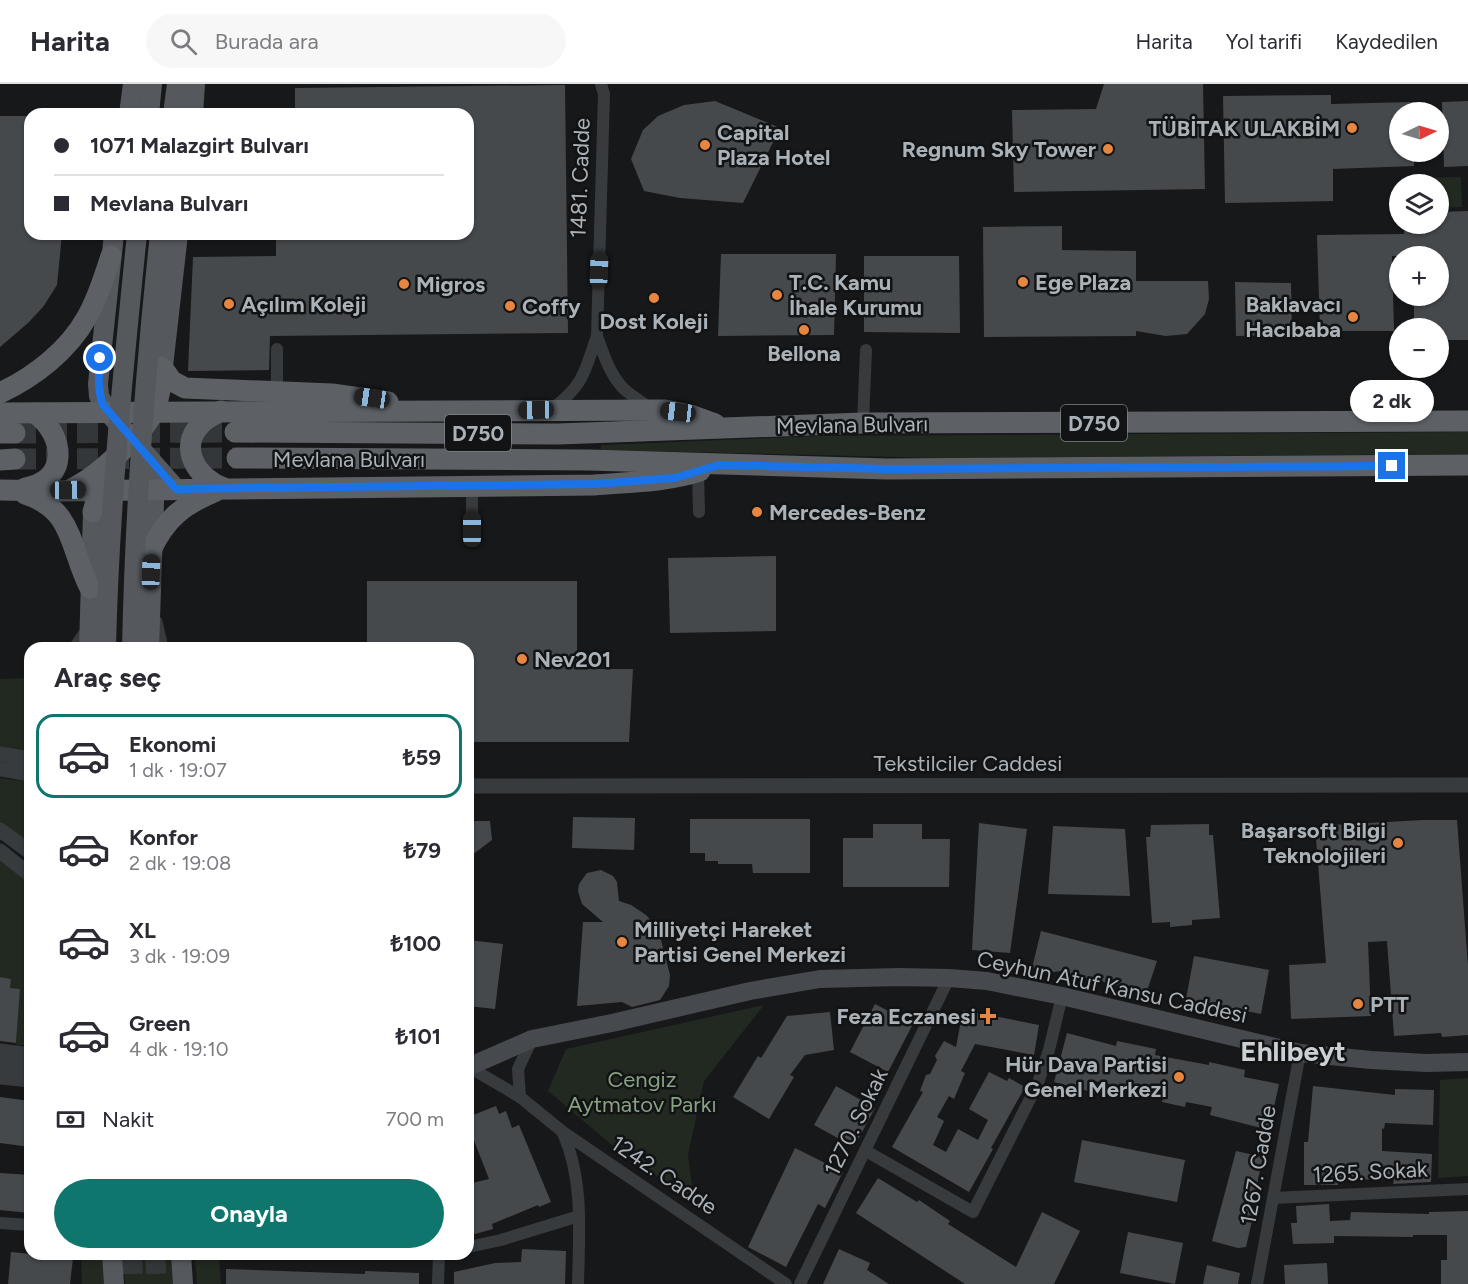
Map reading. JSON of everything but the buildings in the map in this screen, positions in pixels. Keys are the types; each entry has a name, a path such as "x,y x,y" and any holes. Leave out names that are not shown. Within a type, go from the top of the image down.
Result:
{"highway":[{"path":"0,393 36,372 71,340 88,316 111,256"},
{"path":"93,512 99,490 154,411 161,377 185,388 277,390 372,398 407,411"},
{"path":"0,413 665,410 704,419 720,427"},
{"path":"68,490 99,472 158,424 178,411"},
{"path":"221,411 195,430 191,449 199,472 209,481 224,488"},
{"path":"7,490 42,483 57,462 58,449 55,435 48,424 34,412"},
{"name":"Mevlana Bulvarı","path":"235,432 558,434 863,423 1468,421"},
{"name":"Mevlana Bulvarı","path":"237,458 589,460 887,469 1468,465"},
{"path":"7,490 594,484 645,482 699,472 719,465"},
{"path":"151,550 166,524 178,512 196,500 224,488"},
{"path":"7,490 45,502 61,517 90,588"}],"main road":[{"path":"193,108 195,84"},
{"path":"113,240 102,339 99,396 132,445 154,489 149,642"},
{"path":"106,642 109,569 127,328 136,240"},
{"path":"132,642 141,455 149,338 159,240"},
{"path":"161,377 177,240"},
{"path":"102,339 105,345 115,353 135,358 150,355 164,344"},
{"path":"74,411 97,417 132,445 176,489"},
{"path":"89,638 93,512"},
{"path":"92,558 103,541 120,532 139,534 148,542 151,550"},
{"name":"Ceyhun Atuf Kansu Caddesi","path":"474,1064 532,1039 750,991 820,979 949,978 987,981 1062,996 1300,1053 1382,1061 1468,1062"},
{"path":"112,1260 114,1284"},
{"path":"181,1260 183,1284"}],"street":[{"name":"1481. Cadde","path":"550,410 572,392 580,382 586,371 597,336 604,87"},
{"name":"1481. Cadde","path":"597,336 618,382 653,411"},
{"path":"277,349 277,390"},
{"path":"863,423 866,350"},
{"path":"699,472 699,512"},
{"path":"472,486 472,529"},
{"path":"150,594 160,642"},
{"path":"0,754 24,758"},
{"path":"0,769 24,773"},
{"name":"Tekstilciler Caddesi","path":"474,786 1468,785"},
{"path":"0,830 24,848"},
{"path":"0,851 24,870"},
{"name":"1270. Sokak","path":"800,1284 949,978"},
{"path":"866,1151 973,1212 1038,1083 1049,1050 1062,996"},
{"path":"520,1097 518,1069 532,1039"},
{"path":"0,1051 24,1054"},
{"name":"1267. Cadde","path":"1257,1284 1300,1053"},
{"path":"0,1064 24,1066"},
{"name":"1242. Cadde","path":"474,1070 520,1097 563,1132 786,1284"},
{"path":"0,1077 24,1079"},
{"path":"563,1132 575,1170 579,1216 578,1284"},
{"name":"1265. Sokak","path":"1274,1198 1468,1189"},
{"path":"474,1246 501,1240 579,1216"},
{"path":"0,1223 24,1225"},
{"path":"438,1284 439,1260"}],"green space":[{"path":"1449,177 1461,177 1462,207 1449,208"},
{"path":"1468,432 1468,454 940,458 601,450 601,445 818,436"},
{"path":"24,678 24,750 0,747 0,679"},
{"path":"0,778 24,781 24,841 0,823"},
{"path":"0,859 24,877 24,1046 16,1045 20,989 10,988 11,979 0,977"},
{"name":"Cengiz Aytmatov Parkı","path":"764,1005 704,1081 688,1155 694,1201 614,1147 548,1091 566,1049"},
{"path":"1468,1078 1468,1176 1438,1178 1440,1080"},
{"path":"81,1260 107,1260 109,1284 82,1284"},
{"path":"123,1260 176,1260 177,1284 125,1284"},
{"path":"195,1260 219,1260 221,1284 197,1284"}],"tunnel":[{"path":"15,433 235,432"},
{"path":"15,459 237,458"},
{"path":"132,1260 133,1284"},
{"path":"155,1260 157,1284"}],"place":[{"name":"TÜBİTAK ULAKBİM","path":"1352,128"},
{"name":"Capital Plaza Hotel","path":"705,145"},
{"name":"Regnum Sky Tower","path":"1108,149"},
{"name":"Ege Plaza","path":"1023,282"},
{"name":"Migros","path":"404,284"},
{"name":"T.C. Kamu İhale Kurumu","path":"777,295"},
{"name":"Dost Koleji","path":"654,298"},
{"name":"Açılım Koleji","path":"229,304"},
{"name":"Coffy","path":"510,306"},
{"name":"Baklavacı Hacıbaba","path":"1353,317"},
{"name":"Bellona","path":"804,330"},
{"name":"Mercedes-Benz","path":"757,512"},
{"name":"Nev201","path":"522,659"},
{"name":"Başarsoft Bilgi Teknolojileri","path":"1398,843"},
{"name":"Milliyetçi Hareket Partisi Genel Merkezi","path":"622,942"},
{"name":"PTT","path":"1358,1004"},
{"name":"Feza Eczanesi","path":"988,1016"},
{"name":"Hür Dava Partisi Genel Merkezi","path":"1179,1077"}],"district":[{"name":"Ehlibeyt","path":"1293,1051"}],"route":[{"path":"100,358 98,384 99,396 103,405 176,489 645,482 675,478 719,465 887,469 1392,466"}]}
